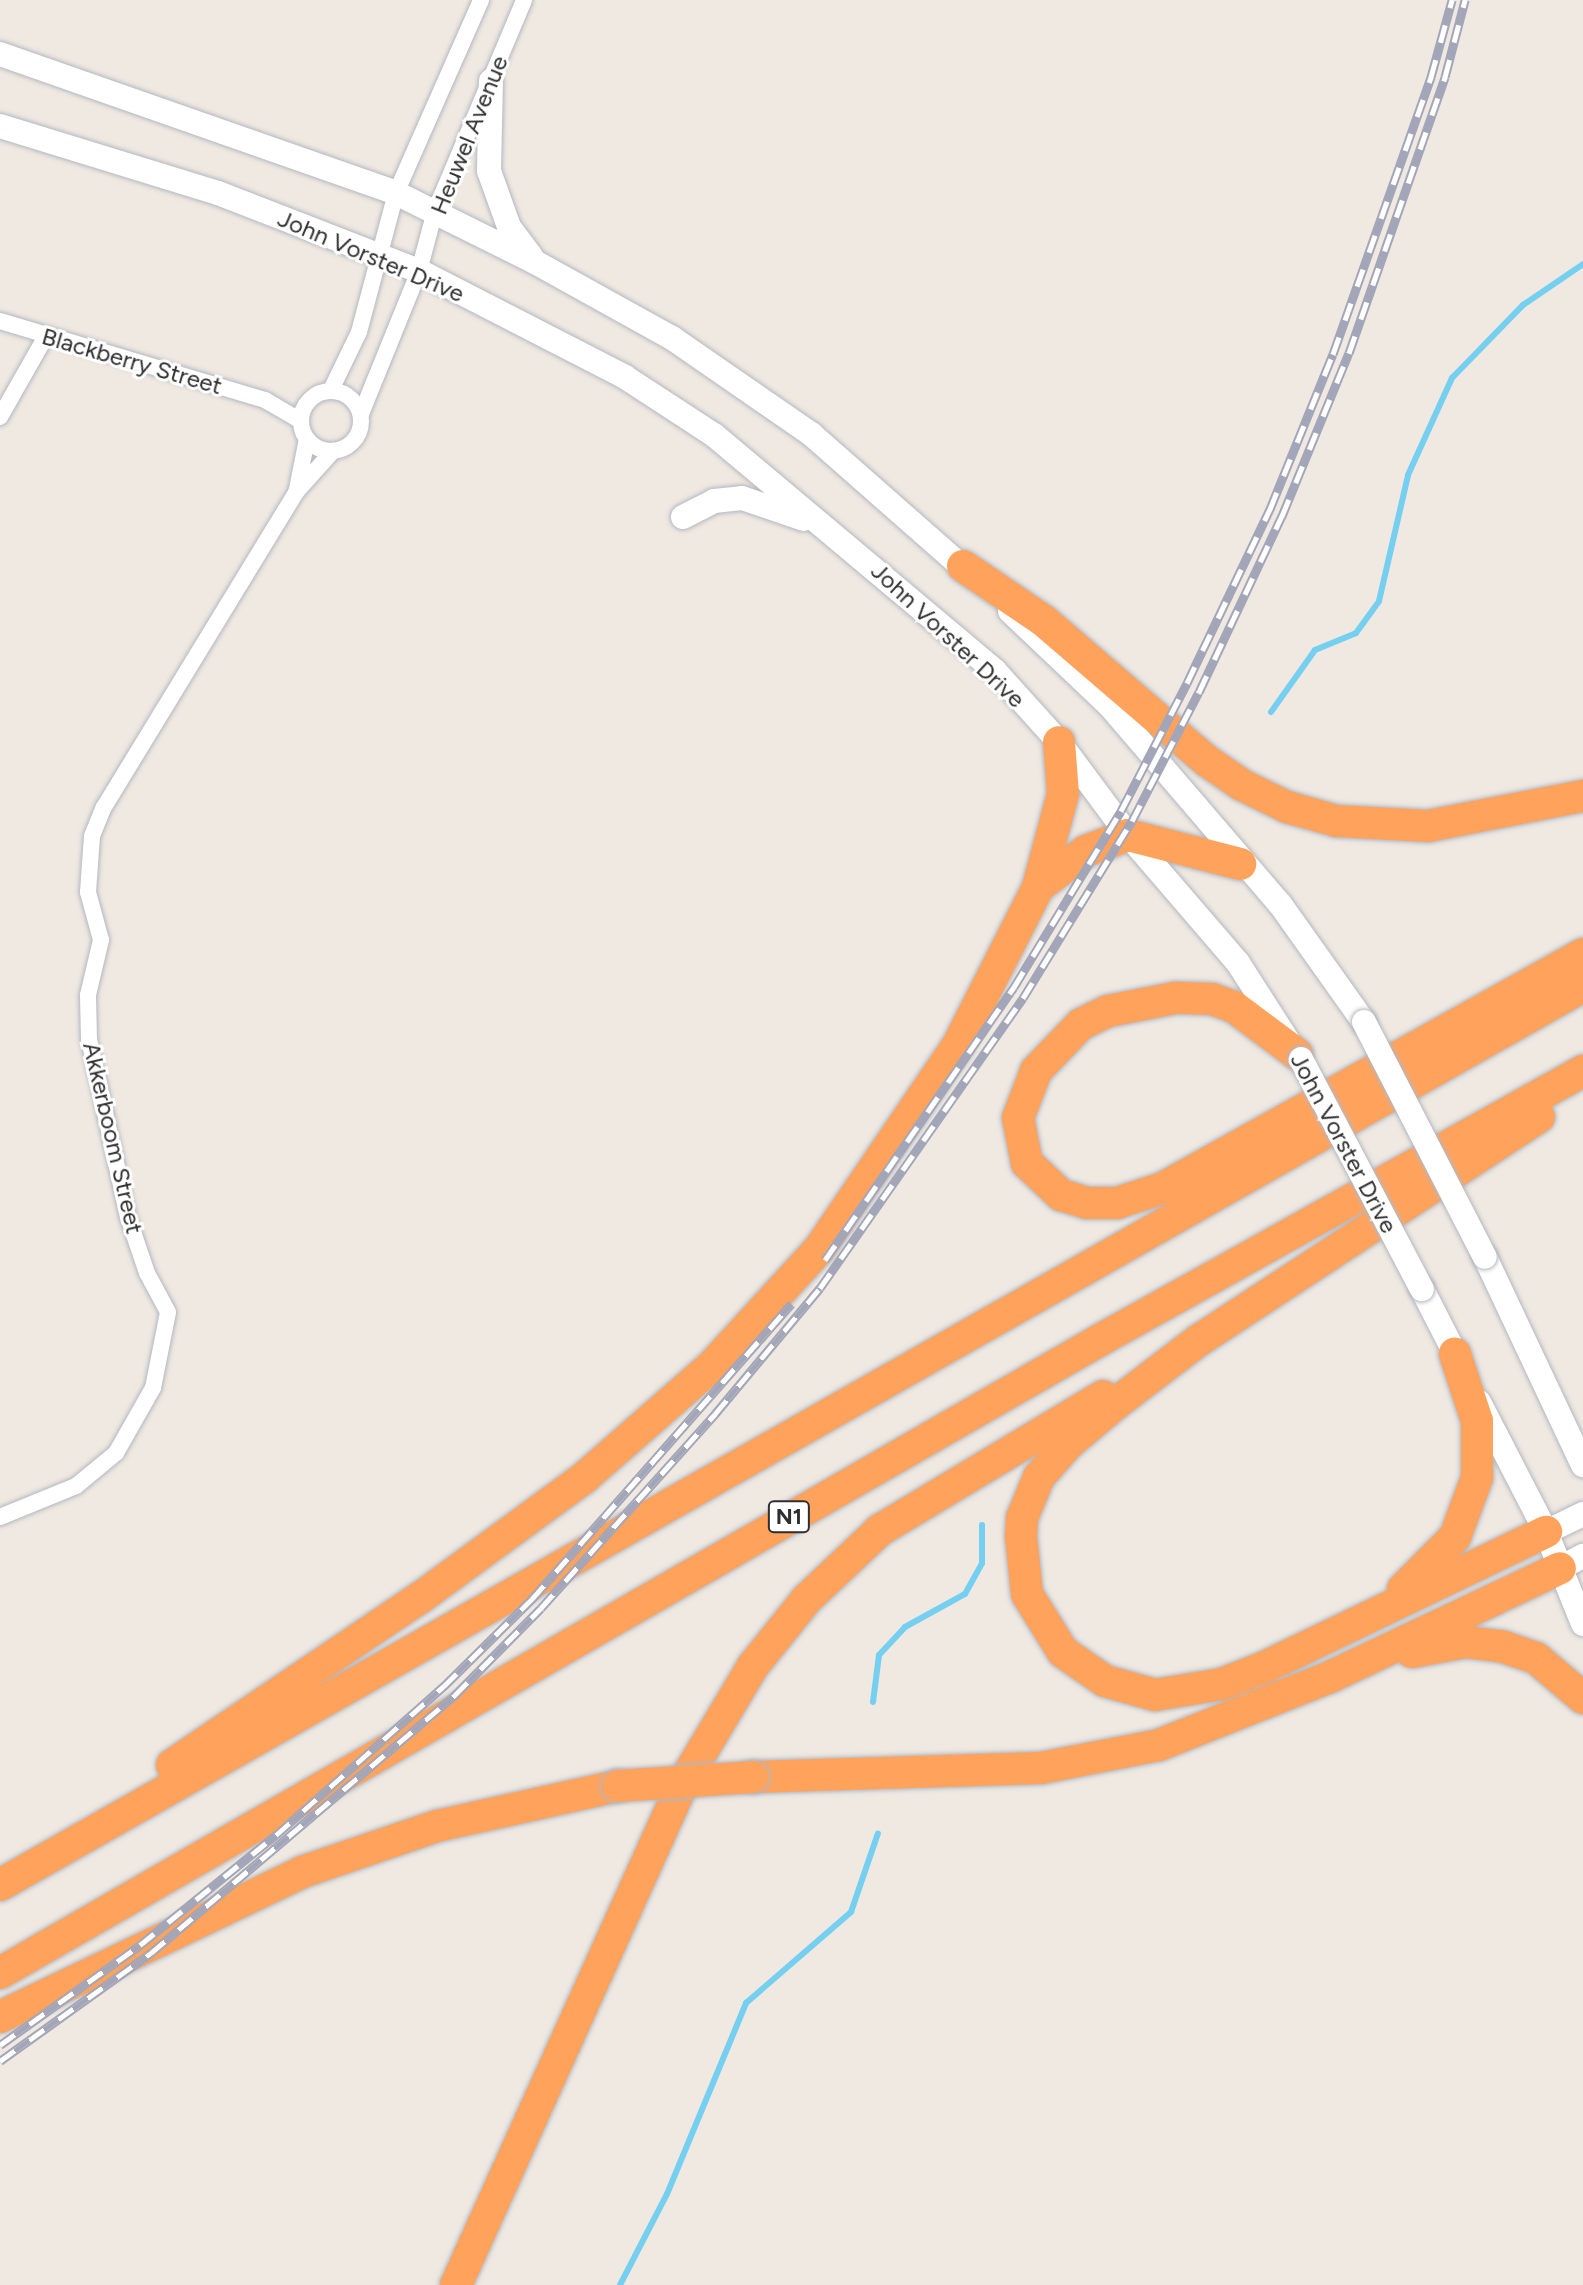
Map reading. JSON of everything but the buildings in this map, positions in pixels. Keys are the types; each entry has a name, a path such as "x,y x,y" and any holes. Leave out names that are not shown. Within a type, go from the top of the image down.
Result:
{"highway":[{"path":"963,566 1044,621 1207,761 1242,785 1287,807 1365,825 1428,826 1583,796"},
{"path":"0,1872 97,1815 420,1598 584,1478 711,1367 820,1248 890,1152 958,1045 1038,887 1063,794 1059,742"},
{"path":"1038,887 1086,851 1128,835 1240,864"},
{"path":"1299,1057 1234,1007 1212,999 1175,998 1108,1011 1081,1024 1036,1071 1018,1118 1027,1163 1061,1195 1087,1203 1117,1203 1163,1188 1583,954"},
{"path":"0,1885 1583,986"},
{"name":"N1","path":"0,1973 1100,1340 1583,1071"},
{"path":"456,2285 682,1785 753,1666 806,1600 880,1530 987,1462 1199,1340 1583,1088"},
{"path":"1199,1340 1068,1444 1039,1477 1022,1518 1023,1570 1034,1611 1063,1652 1088,1671 1128,1690 1155,1695 1222,1684 1357,1626 1546,1532"},
{"path":"1357,1626 1428,1568 1467,1514 1480,1455 1477,1421 1455,1354"},
{"path":"0,2017 302,1872 437,1826 618,1786 753,1777 1017,1769 1093,1762 1209,1729 1332,1676 1572,1562"},
{"path":"1332,1676 1423,1649 1477,1642 1536,1658 1583,1698"}],"main road":[{"path":"0,54 396,193 535,262 672,338 811,434 963,566 1110,706 1332,971 1364,1022 1485,1257 1572,1417 1583,1465"},
{"path":"491,81 489,171 509,227 535,262"},
{"name":"John Vorster Drive","path":"0,126 218,193 379,254 419,271 625,377 714,435 995,671 1059,742 1128,835 1238,963 1299,1057 1546,1532 1572,1562 1583,1624"},
{"path":"683,517 714,501 742,498 825,528"},
{"path":"1546,1532 1583,1514"}],"street":[{"name":"Heuwel Avenue","path":"379,254 396,193 481,0"},
{"name":"Heuwel Avenue","path":"419,271 435,211 524,0"},
{"path":"379,254 353,349 331,390 306,403 301,421 307,439 333,451 359,435 361,414 419,271"},
{"name":"Blackberry Street","path":"0,321 265,400 306,403"},
{"path":"0,417 46,336"},
{"path":"331,390 350,397 361,414"},
{"name":"Blackberry Street","path":"265,400 301,421"},
{"name":"Akkerboom Street","path":"297,491 307,439"},
{"name":"Akkerboom Street","path":"0,1517 64,1492 104,1468 138,1421 158,1373 168,1312 147,1273 128,1217 89,1040 88,995 101,940 88,892 89,850 104,807 297,491 333,451"}],"waterway":[{"path":"1271,712 1315,650 1356,633 1379,601 1408,475 1452,378 1523,305 1583,264"},
{"path":"873,1702 879,1655 905,1627 965,1594 982,1563 982,1525"},
{"path":"620,2285 667,2194 746,2003 851,1912 878,1833"}],"railway":[{"path":"825,1260 1014,987 1121,811 1187,683 1270,509 1333,354 1431,77 1452,0"},
{"path":"0,2061 151,1953 455,1695 541,1608 715,1414 820,1288 1023,998 1132,821 1199,692 1282,516 1349,353 1445,77 1465,0"},
{"path":"0,2045 140,1945 276,1835 444,1686 532,1599 791,1304"}]}
